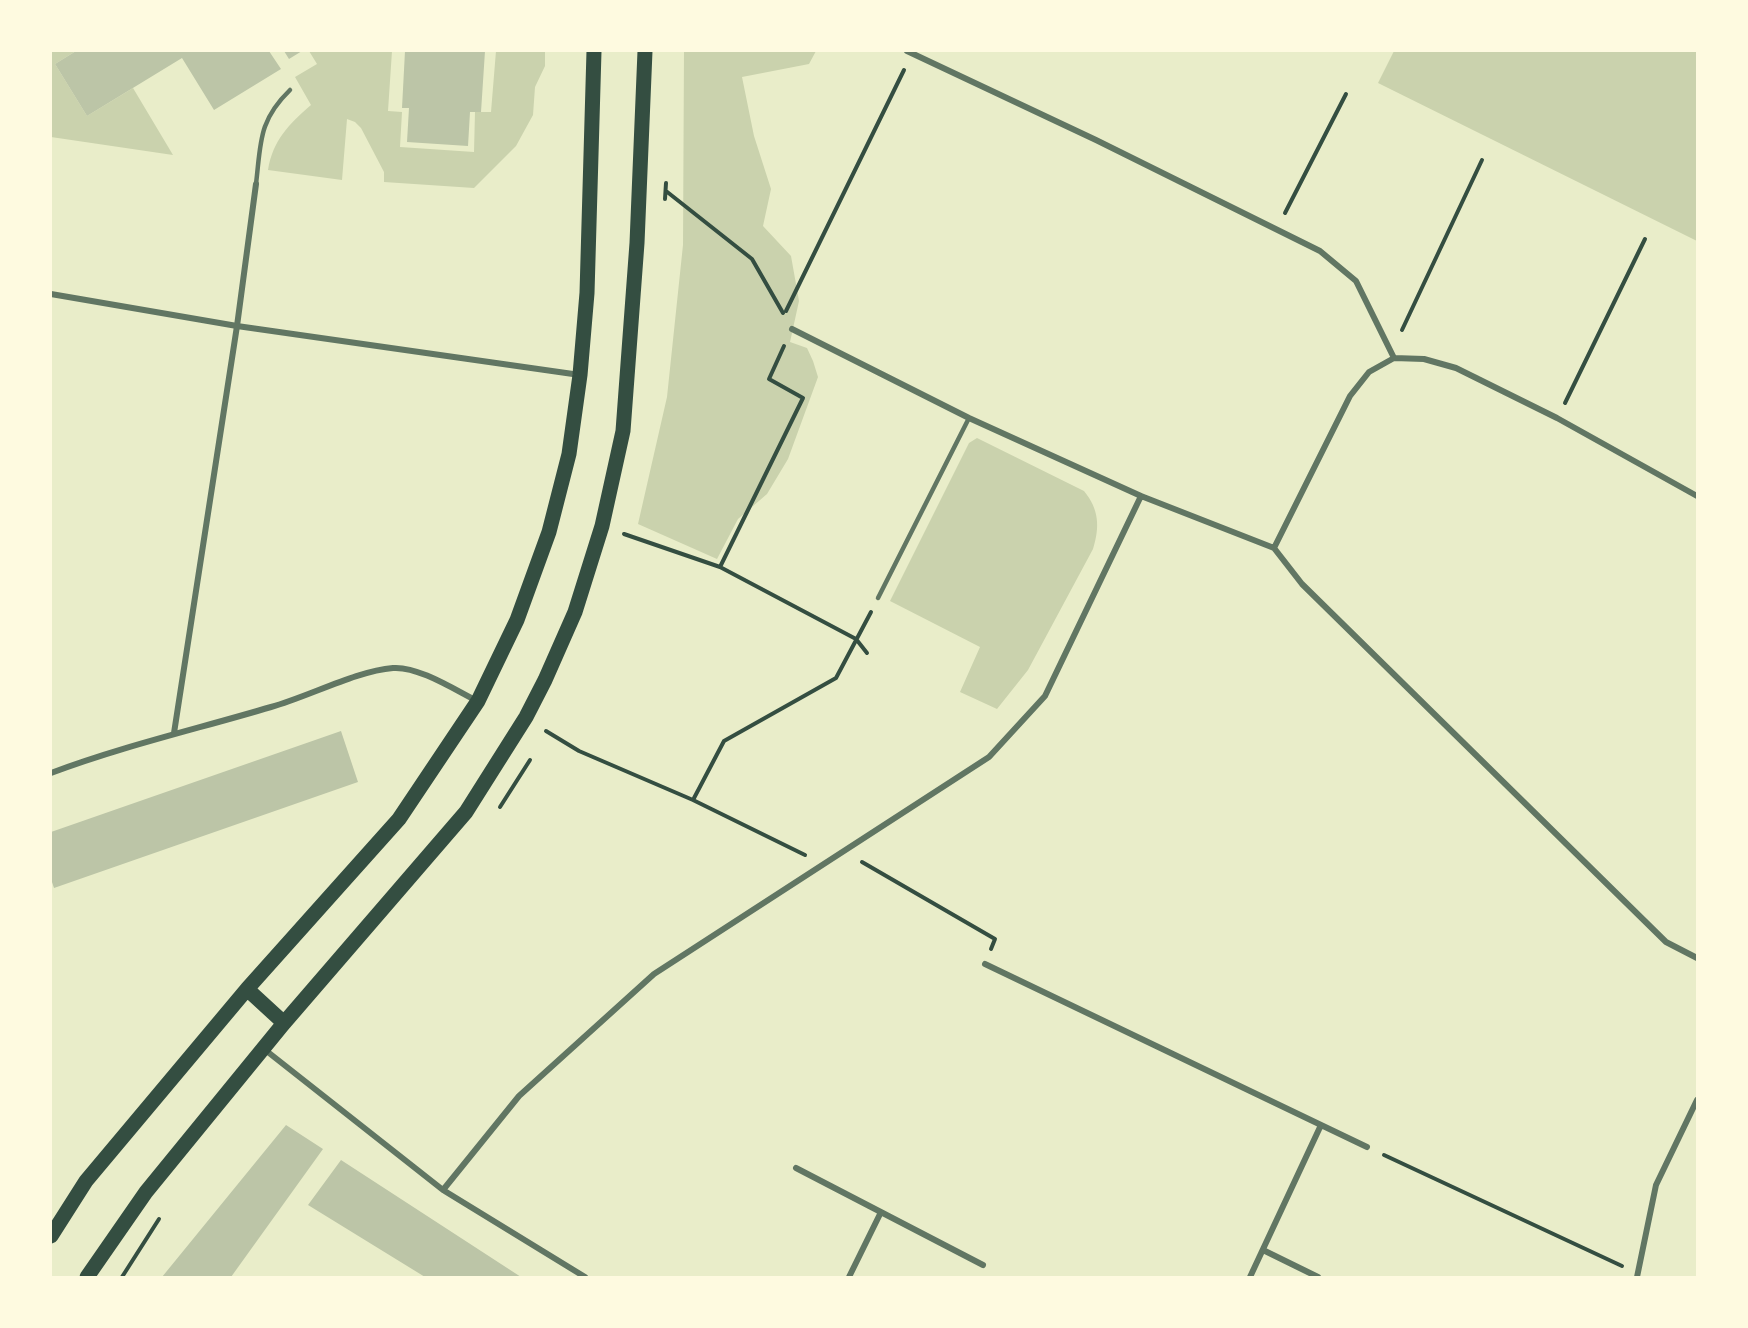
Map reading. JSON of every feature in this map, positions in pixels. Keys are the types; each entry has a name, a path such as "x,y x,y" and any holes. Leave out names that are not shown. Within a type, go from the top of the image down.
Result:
{"main road":[{"path":"51,1236 86,1181 247,988 399,819 478,701 517,620 549,531 569,454 580,375 587,292 594,51"},
{"path":"87,1277 146,1192 284,1023 466,812 526,717 545,680 575,612 602,526 623,431 637,243 645,51"},
{"path":"247,988 284,1023"}],"street":[{"path":"909,52 1096,140 1320,251 1356,280 1392,355"},
{"path":"174,733 237,326 256,184"},
{"path":"51,294 237,326 580,375"},
{"path":"792,329 969,418 1141,496 1274,548 1302,584 1666,942 1697,958"},
{"path":"1274,548 1350,396 1369,372 1392,355 1424,358 1456,368 1557,418 1697,496"},
{"path":"443,1190 519,1096 654,974 989,757 1045,696 1141,496"},
{"path":"51,773 174,733 272,707 367,673 394,668 420,673 478,701"},
{"path":"985,964 1367,1147"},
{"path":"264,1049 443,1190 585,1277"},
{"path":"1637,1275 1656,1185 1697,1100"},
{"path":"1250,1277 1321,1125"},
{"path":"796,1168 983,1265"},
{"path":"849,1277 881,1212"},
{"path":"1263,1250 1318,1277"}],"lane":[{"path":"256,184 266,120 275,105 290,90"},
{"path":"878,598 969,418"}],"path":[{"path":"666,191 752,259 784,315 909,52"},
{"path":"1276,229 1346,94"},
{"path":"1392,355 1482,160"},
{"path":"1557,418 1645,239"},
{"path":"720,567 803,398 769,379 792,329"},
{"path":"623,534 720,567 856,639 867,653"},
{"path":"693,800 724,741 836,678 878,598"},
{"path":"546,731 579,751 693,800 824,864"},
{"path":"843,851 995,939 985,964"},
{"path":"1367,1147 1637,1275"}],"green space":[{"path":"51,51 76,51 55,64 87,116 133,88 173,155 51,137"},
{"path":"309,51 392,51 388,111 402,112 400,147 474,152 475,112 491,112 496,51 545,51 545,66 535,87 533,115 516,146 474,188 384,182 384,172 361,128 355,122 347,119 342,180 268,170 270,159 283,133 311,105 295,77 317,64"},
{"path":"684,51 816,51 809,64 742,77 754,136 771,189 763,226 791,256 799,301 790,342 807,348 818,377 788,459 767,494 738,519 717,559 638,524 667,397 683,245"},
{"path":"1394,51 1697,51 1697,241 1378,83"},
{"path":"977,438 1084,491 1093,505 1097,518 1097,533 1093,549 1028,670 997,709 960,692 980,647 890,601 969,443"}],"building":[{"path":"76,51 269,51 281,69 214,110 182,58 87,116 55,64"},
{"path":"284,51 302,51 289,59"},
{"path":"405,51 485,51 481,112 470,112 468,146 407,142 409,108 402,108"},
{"path":"341,731 358,782 54,888 51,879 51,832"},
{"path":"286,1125 323,1149 231,1277 162,1277"},
{"path":"341,1160 521,1277 425,1277 308,1205"}]}
